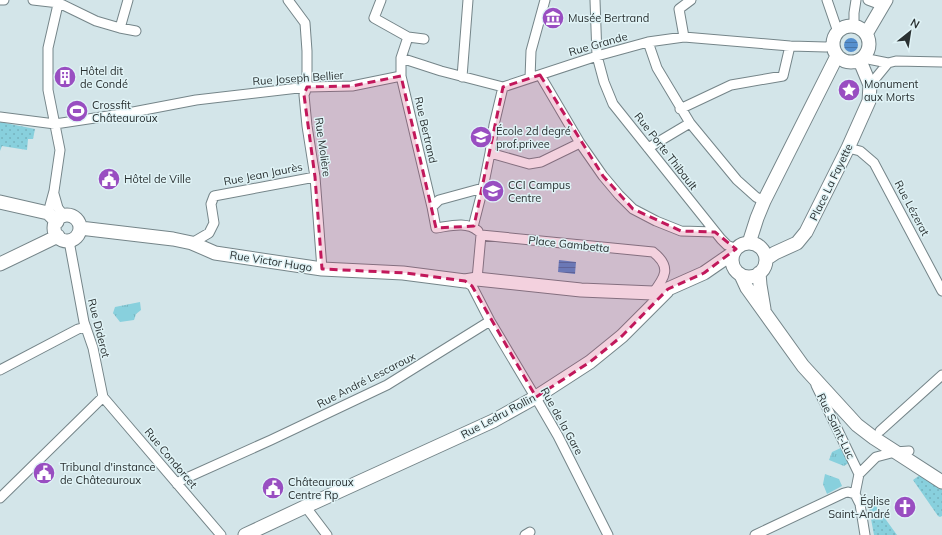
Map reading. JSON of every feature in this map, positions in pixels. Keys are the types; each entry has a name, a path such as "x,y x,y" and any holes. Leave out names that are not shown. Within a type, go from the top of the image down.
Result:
{"main road":[{"path":"859,29 877,1"},
{"path":"749,243 764,201 835,50 834,40 838,32 845,27 859,29 869,39 869,49 862,59 850,62 845,61 835,50"},
{"name":"Place La Fayette","path":"766,259 775,253 797,243 806,232 848,148 869,101 870,85 862,59"},
{"path":"0,202 54,216 68,216 75,218 78,221 80,228 76,238 63,239 0,264"},
{"path":"54,216 55,229 63,239"},
{"name":"Rue Victor Hugo","path":"80,228 173,238 192,243 215,253 322,269 406,273 471,280"},
{"path":"471,280 581,290 653,293 668,290 704,273 744,244 754,244 762,250 766,259 765,265 759,273 750,277 737,272 722,270 704,273"},
{"path":"734,251 732,259 737,272"},
{"name":"Rue Saint-Luc","path":"737,272 746,288 813,378 857,424 877,435"},
{"name":"Rue Saint-Luc","path":"759,273 765,313"},
{"name":"Rue Ledru Rollin","path":"245,535 305,506 494,421 536,397 590,362 622,336 668,290"},
{"path":"877,435 909,451 942,472"},
{"path":"877,435 895,452 942,482"}],"street":[{"path":"33,0 59,2 96,21 120,28 136,30"},
{"path":"120,28 128,0"},
{"name":"Rue Molière","path":"288,0 305,26 307,87 304,95 315,177 322,269"},
{"path":"381,0 374,18 408,37 424,39"},
{"path":"462,76 468,0"},
{"path":"530,78 531,51 545,0"},
{"name":"Rue Porte Thibault","path":"595,0 597,56 604,82 613,104 715,232 734,251"},
{"path":"684,37 679,9 691,0"},
{"path":"827,0 838,32"},
{"path":"856,0 854,13 859,29"},
{"path":"54,216 53,193 60,150 48,90 48,48 59,2"},
{"name":"Rue Bertrand","path":"408,37 401,58 401,76 436,228 460,225"},
{"name":"Rue Grande","path":"503,87 597,56 648,42 684,37 790,46 826,47 835,50"},
{"path":"648,42 657,68 680,109 690,123 737,180 756,197 764,201"},
{"path":"680,109 731,85 783,76 790,46"},
{"path":"401,58 441,71 503,87 494,125 484,188 473,227"},
{"path":"862,59 888,63 896,61 942,62"},
{"path":"870,85 888,63"},
{"path":"540,75 580,143 603,176 633,209 656,221 681,230 715,232"},
{"name":"Rue Joseph Bellier","path":"0,117 55,124 128,113 196,100 307,87 352,86 401,76"},
{"path":"648,148 690,123"},
{"path":"490,153 529,164 541,162 580,143"},
{"name":"Rue Lézerat","path":"848,148 860,151 874,163 942,291"},
{"name":"Rue Jean Jaurès","path":"192,243 209,233 214,224 211,204 214,196 315,177"},
{"path":"432,207 439,200 484,188"},
{"path":"53,193 58,208 54,216"},
{"path":"460,225 470,222 476,216"},
{"path":"460,225 470,225 481,235 471,280"},
{"name":"Place Gambetta","path":"481,235 653,252 662,260 665,273 663,281 653,293"},
{"name":"Rue Diderot","path":"63,239 84,322 93,348 103,397"},
{"name":"Rue de la Gare","path":"471,280 472,286 490,322 558,436 608,535"},
{"name":"Rue André Lescaroux","path":"177,484 182,480 367,395 400,378 490,322"},
{"path":"0,370 78,329 86,327"},
{"path":"877,435 942,375"},
{"name":"Rue Saint-Luc","path":"813,378 859,474"},
{"path":"0,498 103,397"},
{"name":"Rue Condorcet","path":"103,397 221,535"},
{"path":"865,535 860,504 855,494 859,474 870,461 876,457 895,452 909,451"},
{"path":"755,535 844,493 848,492 855,494"},
{"path":"305,506 327,535"}],"highlighted area":[{"path":"540,75 603,176 633,209 681,231 715,232 736,249 704,273 668,289 622,336 590,362 536,397 472,286 465,281 406,273 322,269 315,177 304,95 307,87 352,86 401,76 436,228 474,226 503,87"}],"green space":[{"path":"0,122 35,129 33,139 28,139 27,150 2,146 0,151"},
{"path":"140,302 141,310 136,314 134,320 120,322 113,313 115,307"},
{"path":"843,447 850,462 844,466 829,460 832,452"},
{"path":"825,474 839,479 842,486 827,494 823,484"},
{"path":"920,475 942,489 942,516 938,516 913,480"},
{"path":"875,503 897,535 874,535 869,508"}],"shaded area":[{"path":"848,38 854,38 858,42 858,48 854,52 848,52 844,48 844,42"},
{"path":"559,260 576,262 575,274 558,272"}],"place":[{"name":"Musée Bertrand","path":"553,18"},
{"name":"Hôtel dit de Condé","path":"65,77"},
{"name":"Monument aux Morts","path":"849,90"},
{"name":"Crossfit Châteauroux","path":"77,111"},
{"name":"École 2d degré prof.privee","path":"481,137"},
{"name":"Hôtel de Ville","path":"109,179"},
{"name":"CCI Campus Centre","path":"493,191"},
{"name":"Tribunal d'instance de Châteauroux","path":"44,473"},
{"name":"Châteauroux Centre Rp","path":"273,488"},
{"name":"Église Saint-André","path":"905,507"}]}
